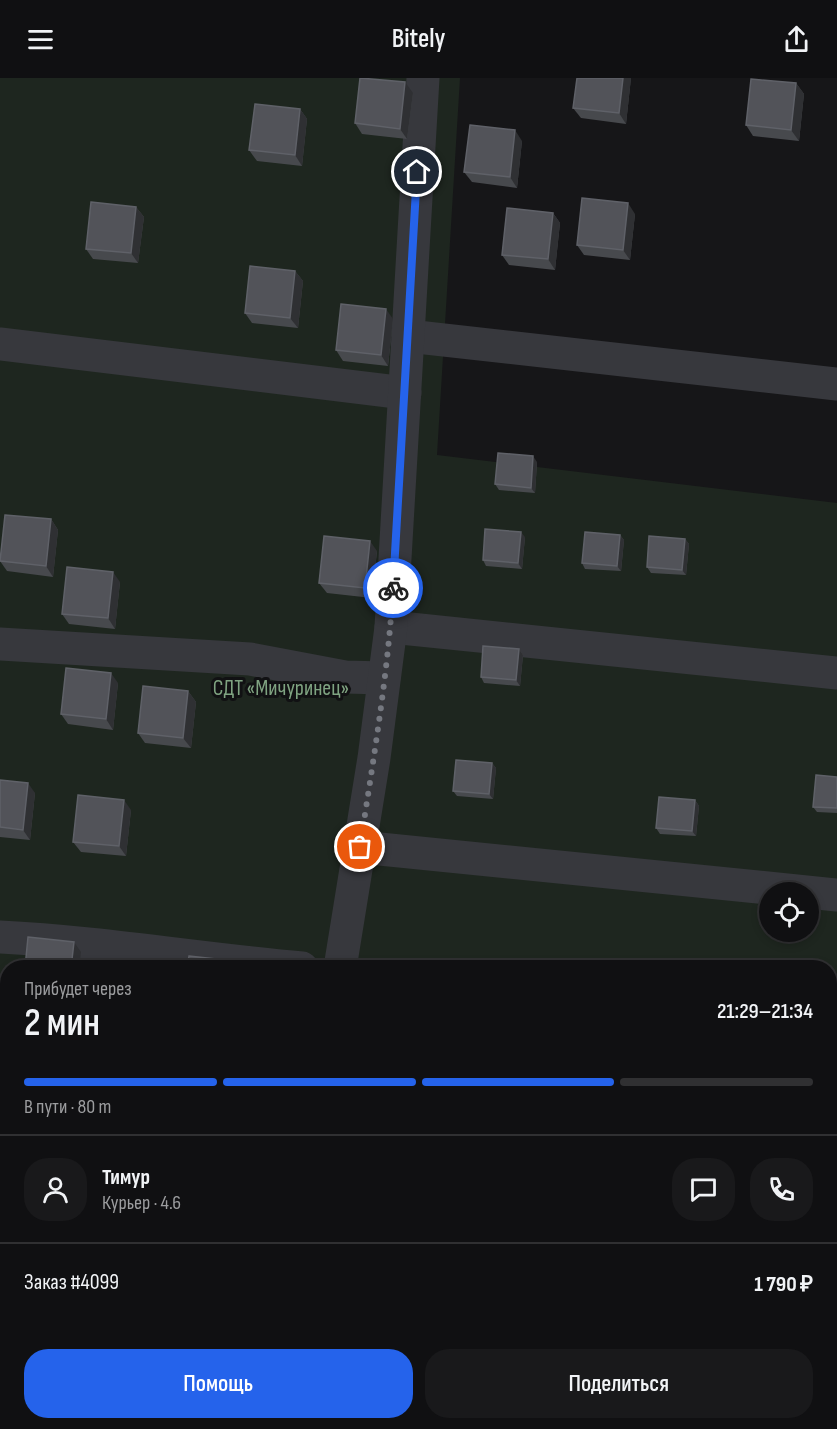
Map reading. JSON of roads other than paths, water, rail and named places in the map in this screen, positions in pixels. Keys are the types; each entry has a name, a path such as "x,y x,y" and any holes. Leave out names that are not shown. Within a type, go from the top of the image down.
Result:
{"street":[{"path":"341,960 360,847 391,627 423,78"},
{"path":"408,336 837,384"},
{"path":"0,344 405,393"},
{"path":"391,627 837,673"},
{"path":"0,644 250,659 345,677 384,678"},
{"path":"360,847 837,895"},
{"path":"0,937 67,940 222,960"}],"park label":[{"name":"СДТ «Мичуринец»","path":"281,687"}]}
